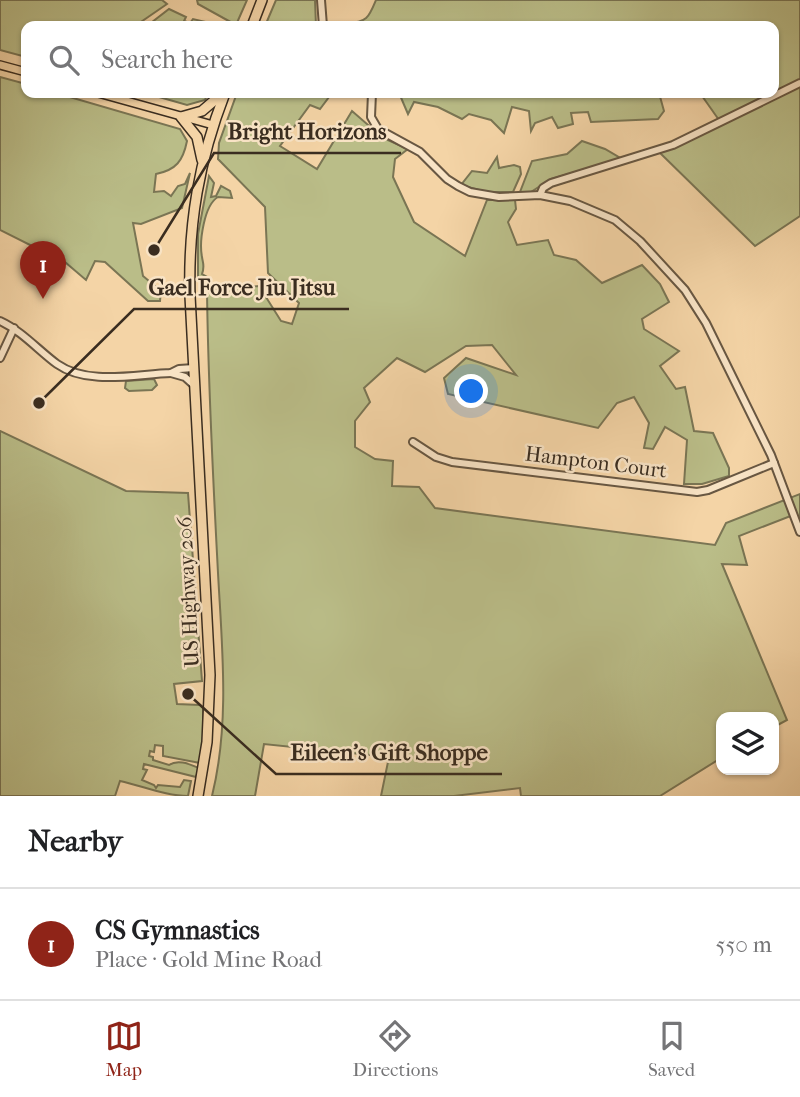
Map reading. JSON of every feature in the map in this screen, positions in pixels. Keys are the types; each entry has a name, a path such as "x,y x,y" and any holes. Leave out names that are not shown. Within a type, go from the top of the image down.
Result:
{"highway":[{"path":"254,21 262,0"},
{"path":"202,162 197,137 181,117 202,111 218,98"},
{"name":"US Highway 206","path":"198,796 207,742 210,687 190,240 202,162 222,98"}],"main road":[{"path":"0,65 21,71"},
{"path":"115,98 213,125"}],"street":[{"path":"321,0 323,21"},
{"path":"779,93 800,83"},
{"path":"372,98 371,117 378,129 420,152 451,182 482,195 540,195 570,201 615,220 659,260 685,290 706,323 774,463 800,531"},
{"path":"540,195 543,188 551,183 673,145 769,98"},
{"path":"0,321 14,328 59,365 82,375 171,373 184,377 195,386"},
{"path":"0,358 14,328"},
{"path":"171,373 179,369 194,368"},
{"name":"Hampton Court","path":"413,442 436,457 452,462 697,492 774,463"}],"green space":[{"path":"0,0 162,0 167,4 142,21 21,21 21,56 0,50"},
{"path":"197,0 247,0 238,21 229,21 198,4"},
{"path":"276,0 315,0 316,21 267,21"},
{"path":"376,0 800,0 800,216 755,246 657,150 719,120 704,98 779,98 779,21 361,21 371,11"},
{"path":"169,9 186,17 184,21 153,21"},
{"path":"0,77 21,83 21,98 73,98 180,129 187,141 177,164 156,174 154,192 164,191 171,196 178,186 185,184 190,173 182,208 141,224 133,223 143,276 161,291 160,301 148,301 105,262 95,261 86,280 59,257 0,230"},
{"path":"162,98 206,98 187,105"},
{"path":"235,98 328,98 320,109 310,105 280,146 317,169 352,111 383,138 408,149 395,159 393,177 414,222 465,256 487,200 515,200 516,209 508,222 517,245 548,240 554,255 576,260 602,283 642,265 660,284 669,302 642,319 644,329 679,351 660,366 676,389 685,387 694,431 713,433 729,468 729,476 702,484 684,484 687,440 665,427 653,449 644,448 649,423 634,397 617,403 598,428 448,394 444,378 466,358 516,375 492,345 466,346 425,372 397,358 364,388 370,402 355,421 355,447 375,459 393,461 392,486 419,487 435,508 715,545 726,523 800,494 800,532 793,515 739,536 747,565 722,564 787,720 779,724 779,712 716,712 716,761 660,796 521,796 520,788 454,796 381,796 389,757 264,744 255,796 212,796 221,741 223,685 207,290 259,286 281,321 292,324 299,303 268,273 265,207 218,159 219,143"},
{"path":"401,98 660,98 664,111 658,119 591,122 588,112 571,113 573,124 558,128 552,117 535,123 531,131 529,111 512,107 504,133 491,120 469,114 462,119 438,107 414,102 408,114"},
{"path":"582,141 605,149 622,159 551,179 531,192 520,192 532,161 567,154"},
{"path":"497,157 499,168 514,165 520,167 521,174 513,192 486,192 461,185 472,171 487,173"},
{"path":"209,176 214,183 211,197 216,196 221,186 230,191 232,198 218,197 209,208 201,250 204,267 202,274 209,278 201,280 198,277 198,234"},
{"path":"154,379 157,385 152,390 129,391 125,388 126,381"},
{"path":"0,431 126,491 188,493 202,681 174,684 177,704 200,705 203,708 203,748 200,763 163,756 163,746 155,745 154,752 150,751 149,756 153,757 153,760 169,765 180,762 195,766 199,768 196,777 144,764 143,769 147,770 142,780 156,788 158,785 180,787 184,780 191,781 188,796 163,793 120,781 115,796 0,796"}],"place":[{"name":"Bright Horizons","path":"154,250"},
{"name":"CS Gymnastics","path":"43,299"},
{"name":"Gael Force Jiu Jitsu","path":"39,403"},
{"name":"Eileen's Gift Shoppe","path":"188,694"}]}
